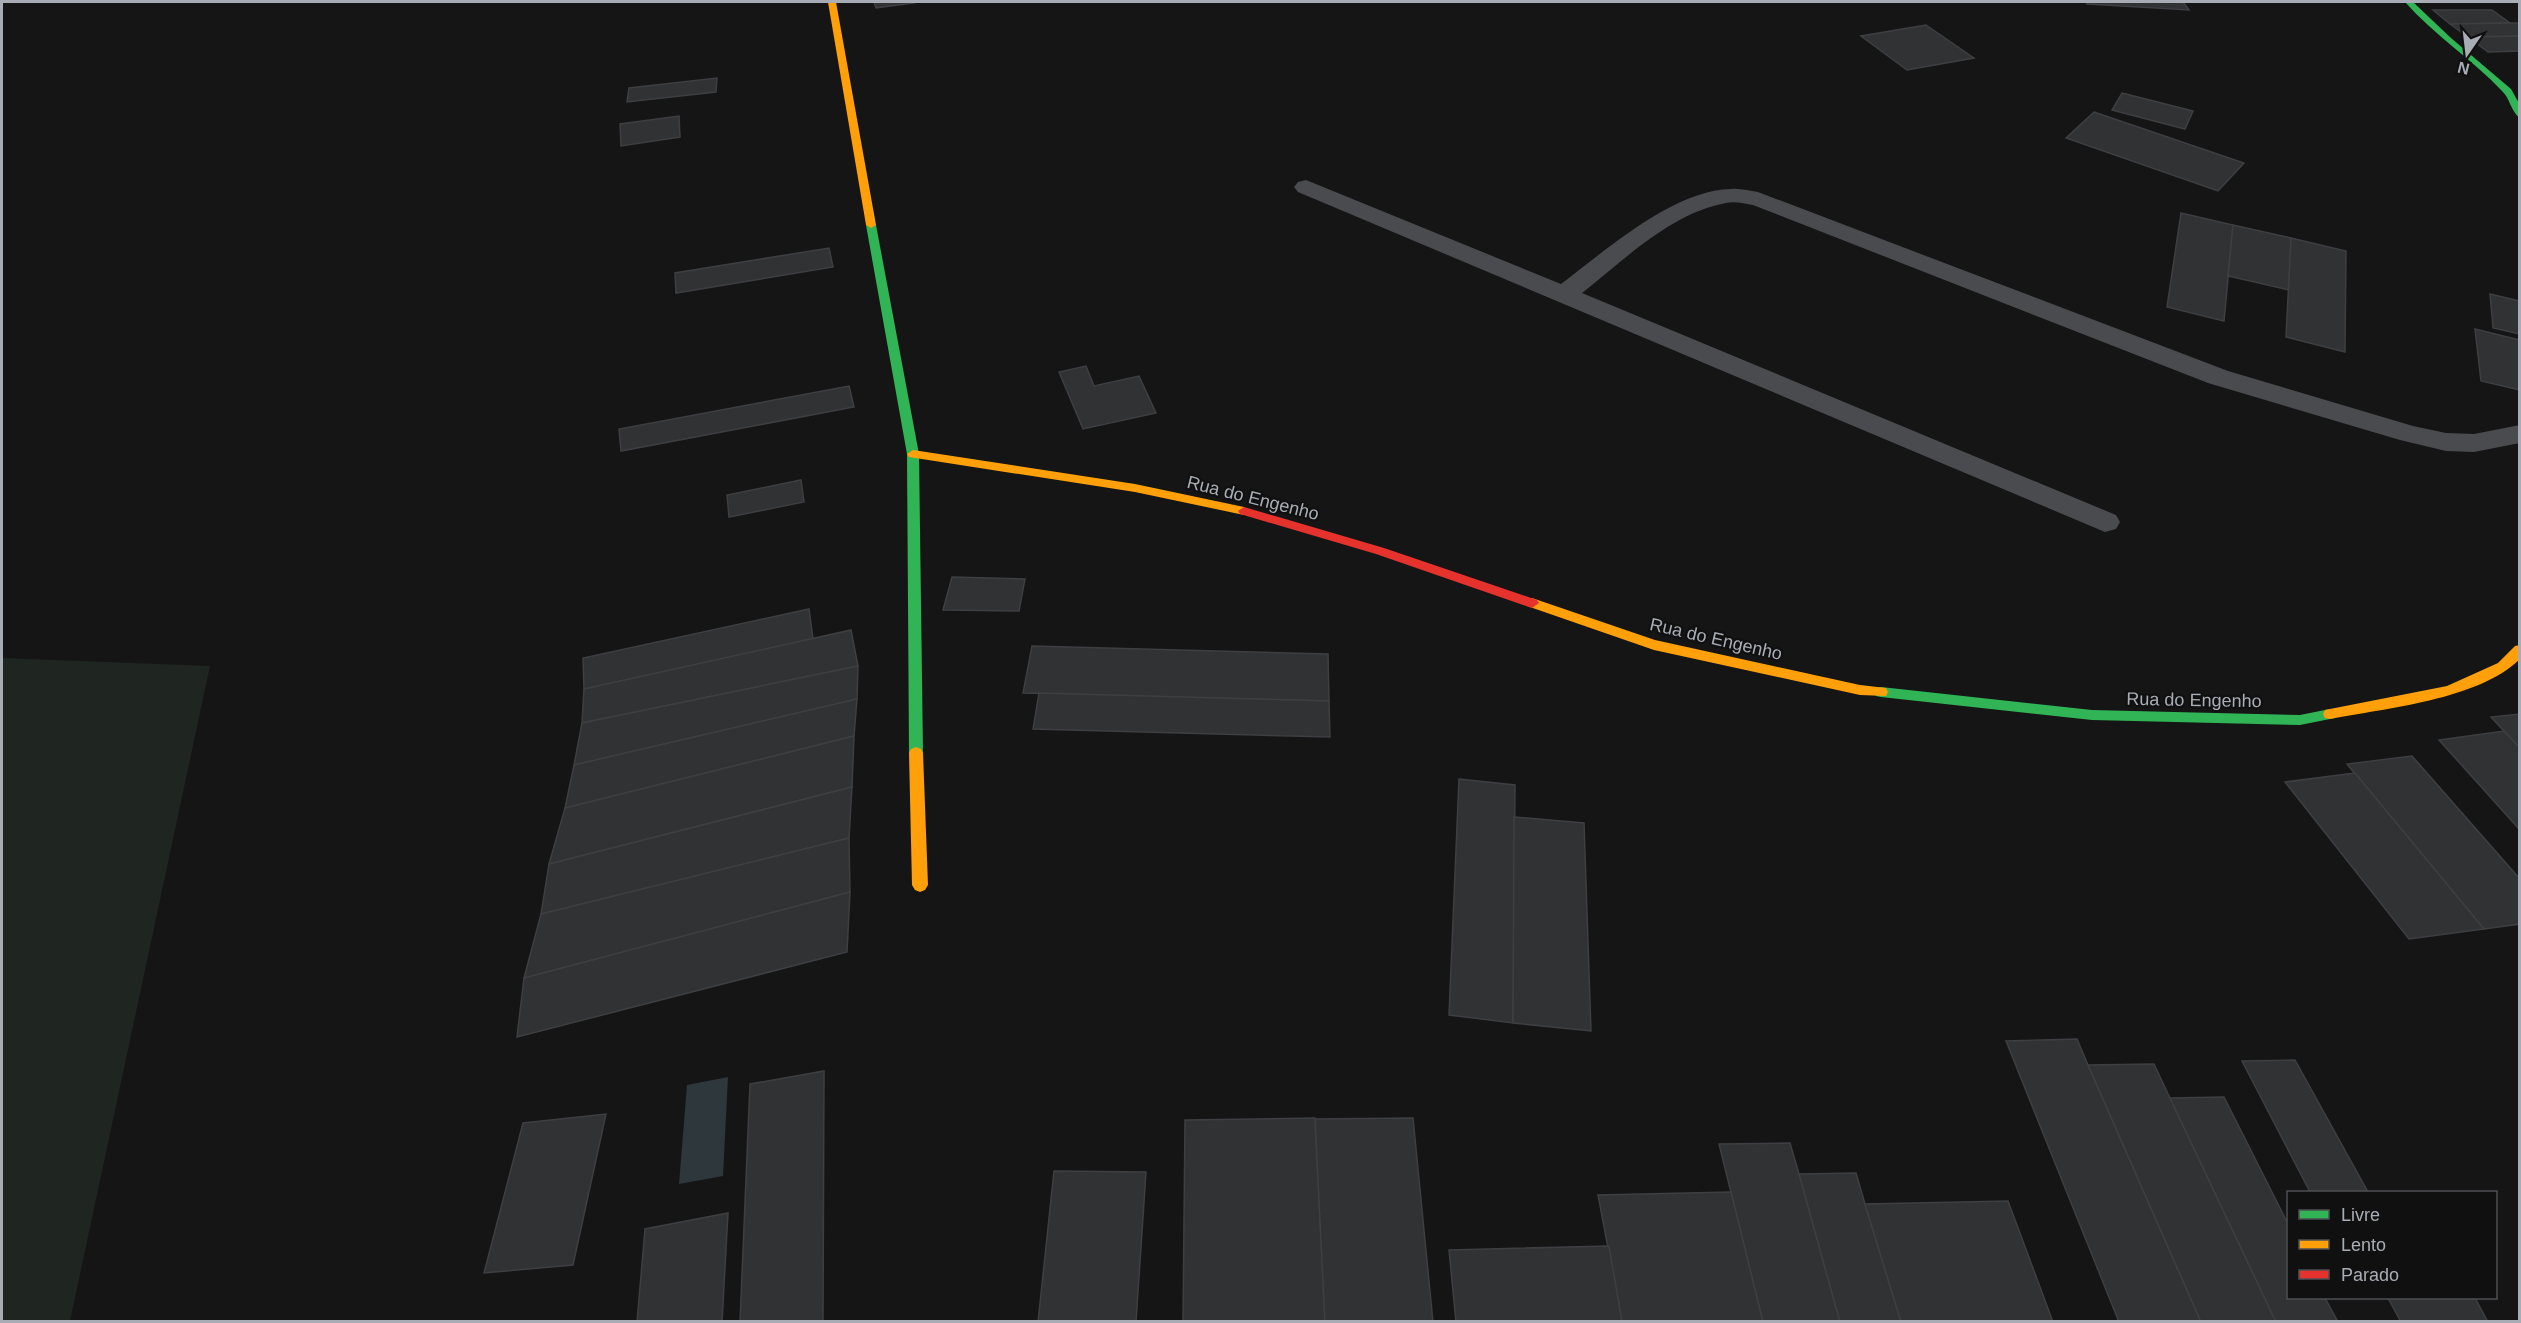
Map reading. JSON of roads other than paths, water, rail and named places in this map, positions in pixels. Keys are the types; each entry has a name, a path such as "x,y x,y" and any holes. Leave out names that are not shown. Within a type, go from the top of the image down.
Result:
{"street":[{"path":"832,2 874,251 913,454 917,814 920,885"},
{"path":"2409,2 2448,40 2508,91 2520,115"},
{"name":"Rua do Engenho","path":"913,454 1135,488 1245,511 1380,551 1654,645 1860,690 2092,715 2300,720 2449,691 2504,667 2520,650"}],"lane":[{"path":"1306,187 2105,522"},
{"path":"1563,295 1659,224 1683,210 1727,195 1758,199 2218,377 2410,434 2446,442 2474,443 2520,434"}]}
